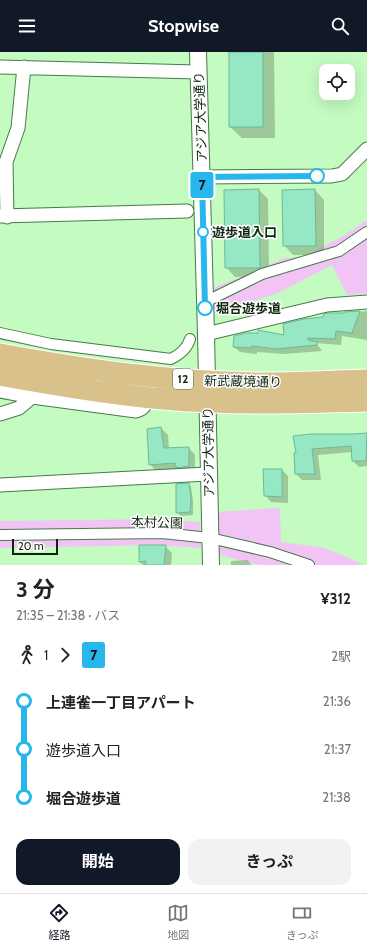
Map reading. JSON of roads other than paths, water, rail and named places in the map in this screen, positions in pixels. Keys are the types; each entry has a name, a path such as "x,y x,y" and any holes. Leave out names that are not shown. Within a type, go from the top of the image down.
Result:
{"main road":[{"name":"新武蔵境通り","path":"0,354 96,370 206,381 266,383 367,380"},
{"name":"新武蔵境通り","path":"0,375 57,386 146,397 207,402 317,403 367,401"}],"street":[{"name":"アジア大学通り","path":"198,52 211,565"},
{"path":"0,66 198,72"},
{"path":"24,67 18,128 6,162 4,217 187,211"},
{"path":"202,177 332,176 342,174 367,149"},
{"path":"205,302 262,274 339,251 367,232"},
{"path":"206,334 327,305 367,302"},
{"path":"0,333 51,344 171,359 181,353 188,345 190,339"},
{"path":"0,391 32,397 136,411 142,410 145,406 146,397"},
{"path":"0,414 19,408 32,397"},
{"path":"0,485 208,474"},
{"name":"本村公園","path":"0,535 162,533 210,538 270,552 309,565"}],"place":[{"name":"遊歩道入口","path":"203,232"},
{"name":"堀合遊歩道","path":"205,308"}]}
